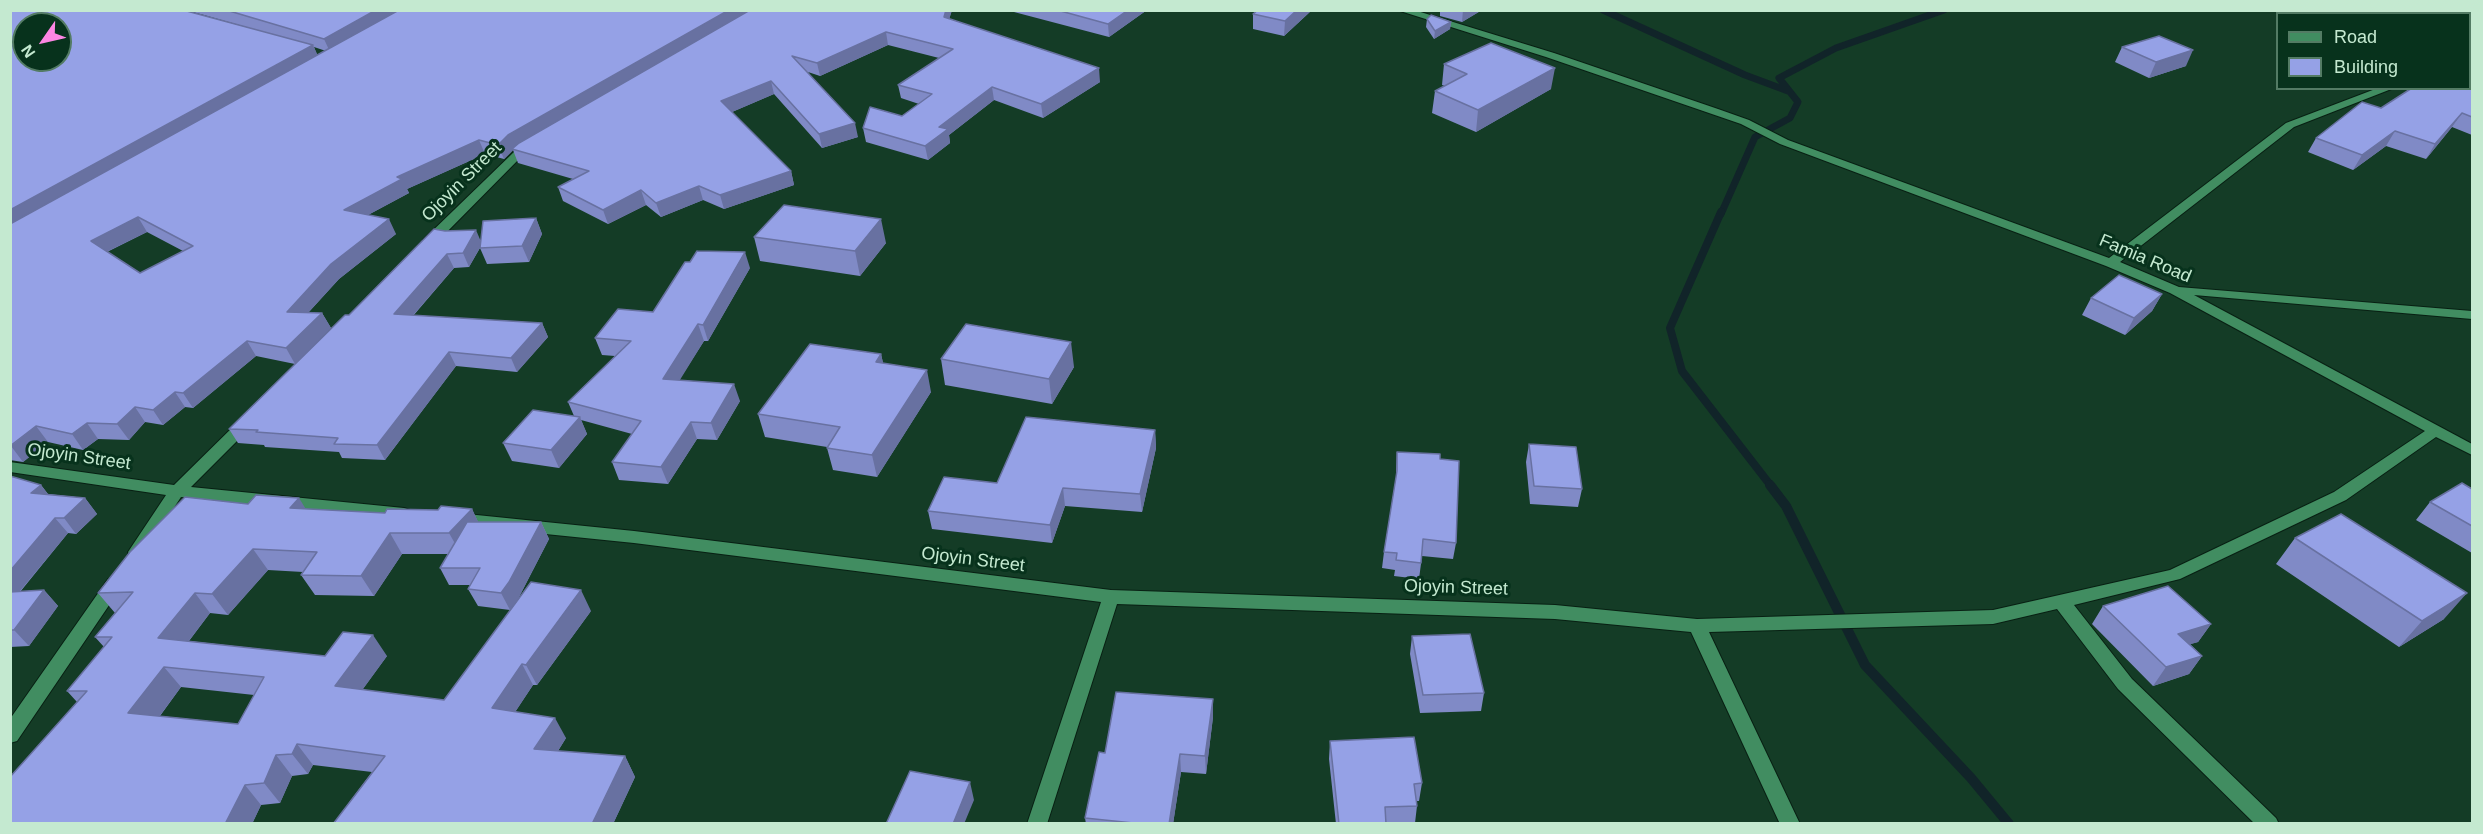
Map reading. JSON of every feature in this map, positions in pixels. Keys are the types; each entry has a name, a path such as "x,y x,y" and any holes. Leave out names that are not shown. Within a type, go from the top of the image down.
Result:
{"street":[{"name":"Famia Road","path":"1402,10 1430,14 1745,122 1784,142 2111,263 2175,290 2472,450"},
{"path":"2111,263 2290,125 2384,90"},
{"name":"Ojoyin Street","path":"419,252 519,153 550,135"},
{"path":"2175,290 2472,315"},
{"path":"10,735 177,491 261,409"},
{"name":"Ojoyin Street","path":"10,467 177,491 634,537 1111,597 1555,612 1697,626 1993,617 2174,575 2340,496 2435,431"},
{"path":"1037,824 1111,597"},
{"path":"2060,600 2125,684 2269,824"},
{"path":"1697,626 1791,824"}],"building":[{"path":"10,10 183,10 313,45 10,210"},
{"path":"226,10 376,10 324,39"},
{"path":"399,10 729,10 508,135 498,145 479,140 397,177 402,179 344,210 389,219 331,264 287,312 322,313 286,348 247,341 183,393 175,392 153,410 135,407 117,424 87,423 72,434 36,426 10,446 10,224","holes":["138,217 193,246 140,273 91,241"]},
{"path":"750,10 946,10 944,17 1099,68 1041,104 992,87 939,127 948,129 925,146 863,128 870,107 902,116 932,94 898,85 953,49 886,32 817,63 792,56 855,123 819,134 771,81 721,101 791,171 720,195 699,186 656,203 641,190 603,210 558,187 589,171 512,149"},
{"path":"1057,10 1128,10 1108,24"},
{"path":"1258,10 1297,10 1285,21 1253,14"},
{"path":"2333,10 2472,10 2472,37 2471,12 2336,12"},
{"path":"1431,15 1451,22 1435,31 1427,19"},
{"path":"2159,36 2193,50 2156,62 2122,47"},
{"path":"1491,43 1555,68 1478,110 1435,91 1467,74 1444,64"},
{"path":"2471,52 2472,117 2462,113 2435,144 2395,131 2362,155 2316,138 2362,102 2381,108 2409,90 2471,90"},
{"path":"784,205 881,219 855,251 754,237"},
{"path":"536,218 522,246 480,248 483,221"},
{"path":"434,229 476,230 463,253 447,254 394,314 542,323 511,358 449,352 377,445 334,444 338,438 229,429 345,315 349,315"},
{"path":"697,251 745,252 703,325 698,324 663,379 734,384 711,423 691,422 661,467 612,462 641,421 568,402 631,341 595,338 618,309 653,312 685,262 690,262"},
{"path":"2119,275 2162,294 2134,318 2091,298"},
{"path":"966,324 1071,342 1049,379 941,359"},
{"path":"810,344 881,354 876,362 927,370 872,455 827,448 840,427 758,414"},
{"path":"533,410 580,417 551,450 503,443"},
{"path":"1026,417 1155,430 1140,494 1063,488 1050,525 928,511 944,477 997,483"},
{"path":"1529,444 1576,447 1582,489 1534,486"},
{"path":"1397,452 1440,454 1440,459 1459,461 1456,543 1423,539 1421,563 1396,560 1397,553 1384,552 1397,471"},
{"path":"10,476 41,485 31,493 85,498 64,518 55,518 10,571"},
{"path":"2462,483 2472,489 2472,526 2430,502"},
{"path":"256,495 299,498 290,508 385,513 387,509 438,510 441,506 472,509 449,533 390,533 361,576 301,575 317,552 253,549 212,594 195,593 158,638 325,656 343,632 373,635 335,686 444,700 531,582 581,590 526,665 522,664 492,708 555,718 534,749 625,756 592,824 333,824 385,756 297,744 292,754 276,755 264,783 245,785 225,824 10,824 10,777 87,691 67,691 112,637 95,637 133,592 98,593 130,552 185,497 248,504","holes":["164,667 264,677 238,724 128,713"]},
{"path":"2341,514 2467,593 2422,621 2295,538"},
{"path":"467,522 541,522 501,593 468,589 480,568 440,568"},
{"path":"2168,586 2211,624 2178,634 2202,656 2166,667 2103,606"},
{"path":"44,590 14,630 10,630 10,592"},
{"path":"1470,634 1484,693 1423,695 1412,636"},
{"path":"1116,692 1213,699 1205,756 1180,754 1169,824 1143,824 1085,818 1099,752 1105,753"},
{"path":"1414,737 1422,783 1414,784 1417,806 1385,807 1386,824 1339,824 1330,741"},
{"path":"910,771 970,782 953,824 886,824"}],"waterway":[{"path":"1603,10 1745,75 1788,91"},
{"path":"1721,214 1755,137 1790,118 1798,102 1779,78 1836,48 1944,10"},
{"path":"1721,212 1670,328 1682,371 1771,486"},
{"path":"1770,485 1786,506 1865,665 1971,778 2009,824"}]}
